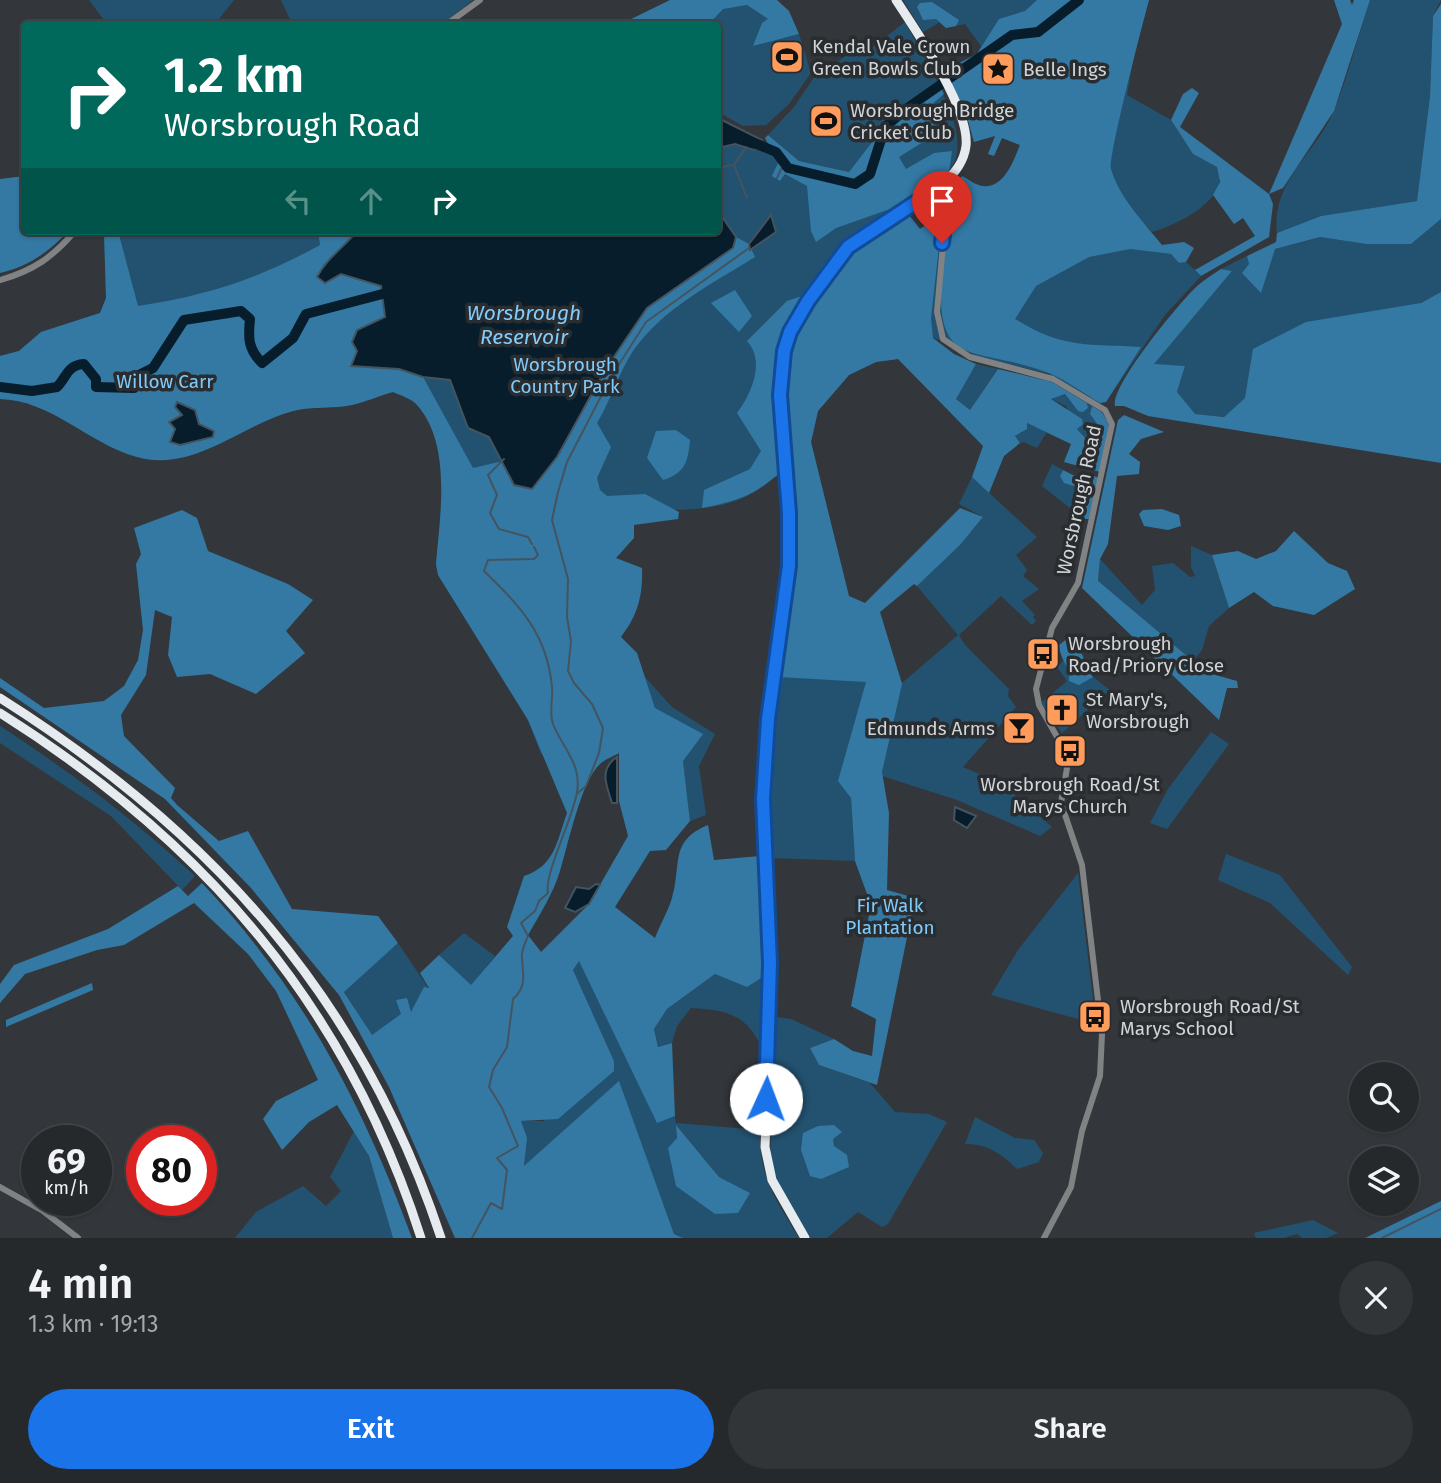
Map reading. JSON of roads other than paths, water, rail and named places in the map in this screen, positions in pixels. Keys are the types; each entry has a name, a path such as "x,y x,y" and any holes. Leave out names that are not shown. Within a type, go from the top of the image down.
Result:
{"highway":[{"path":"804,1238 772,1180 765,1147 771,989 764,773 789,566 789,513 780,395 783,361 790,332 837,259 848,247 945,183 958,169 966,140 947,88 938,67 896,0"},
{"path":"0,698 69,743 156,809 212,862 272,929 325,1001 363,1062 416,1168 441,1238"},
{"path":"0,713 83,768 141,814 209,879 261,938 319,1019 351,1073 389,1150 421,1238"}],"street":[{"path":"451,21 480,0"},
{"name":"Worsbrough Road","path":"945,183 948,190 937,312 943,339 970,358 1053,379 1105,410 1112,424 1078,583 1052,628 1036,688 1039,705 1065,751 1067,768 1061,803 1082,865 1102,1034 1100,1076 1082,1130 1071,1187 1044,1238"},
{"path":"0,280 33,269 46,261 71,235"},
{"path":"0,1187 43,1211 78,1238"}],"water":[{"path":"721,120 762,140 754,150 735,144 721,147"},
{"name":"Worsbrough Reservoir","path":"721,215 736,237 733,248 647,308 605,370 557,457 532,489 514,485 489,437 468,428 450,380 423,377 399,369 351,366 357,351 352,342 357,330 385,317 381,286 341,274 325,283 317,277 353,235 721,235"},
{"path":"771,215 776,232 750,250 749,244"},
{"path":"177,402 195,410 199,424 214,431 213,437 180,445 170,442 175,429 169,422 182,415 175,407"},
{"path":"617,757 617,803 612,803 606,784 606,772"},
{"path":"955,807 976,816 967,828 954,820"},
{"path":"596,884 600,885 589,904 575,912 565,908 576,887 589,889"}],"waterway":[{"path":"747,140 776,152 788,168 855,184 870,174 885,127 907,108 1012,35 1038,32 1079,0"},
{"path":"746,147 734,165 747,198"},
{"path":"723,167 732,165"},
{"path":"777,178 781,169 788,168"},
{"path":"578,793 586,786 599,753 603,728 592,704 574,683 568,671 571,641 567,617 568,579 552,520 567,462 611,377 646,322 749,248"},
{"path":"0,387 32,391 57,387 71,369 84,364 96,379 96,387 134,388 139,375 153,368 184,320 241,311 250,319 250,343 262,363 293,338 306,314 394,291"},
{"path":"504,459 488,475 497,495 490,513 499,529 528,537 532,544"},
{"path":"472,1238 491,1203 502,1209 507,1170 497,1158 518,1146 502,1108 489,1087 493,1070 507,1047 513,999 522,985 522,953 528,936 521,923 535,911 539,901 548,893 550,873 570,816 578,782 571,757 552,720 549,668 538,636 510,597 484,571 488,560 534,559 538,555 534,547"},
{"path":"1382,1238 1441,1209"}],"place":[{"name":"Kendal Vale Crown Green Bowls Club","path":"787,57"},
{"name":"Belle Ings","path":"998,69"},
{"name":"Worsbrough Bridge Cricket Club","path":"826,121"},
{"name":"Worsbrough Road/Priory Close","path":"1043,654"},
{"name":"St Mary's, Worsbrough","path":"1062,710"},
{"name":"Edmunds Arms","path":"1019,728"},
{"name":"Worsbrough Road/St Marys Church","path":"1070,751"},
{"name":"Worsbrough Road/St Marys School","path":"1095,1017"}],"park label":[{"name":"Worsbrough Country Park","path":"565,375"},
{"name":"Willow Carr","path":"165,381"},
{"name":"Fir Walk Plantation","path":"890,916"}]}
